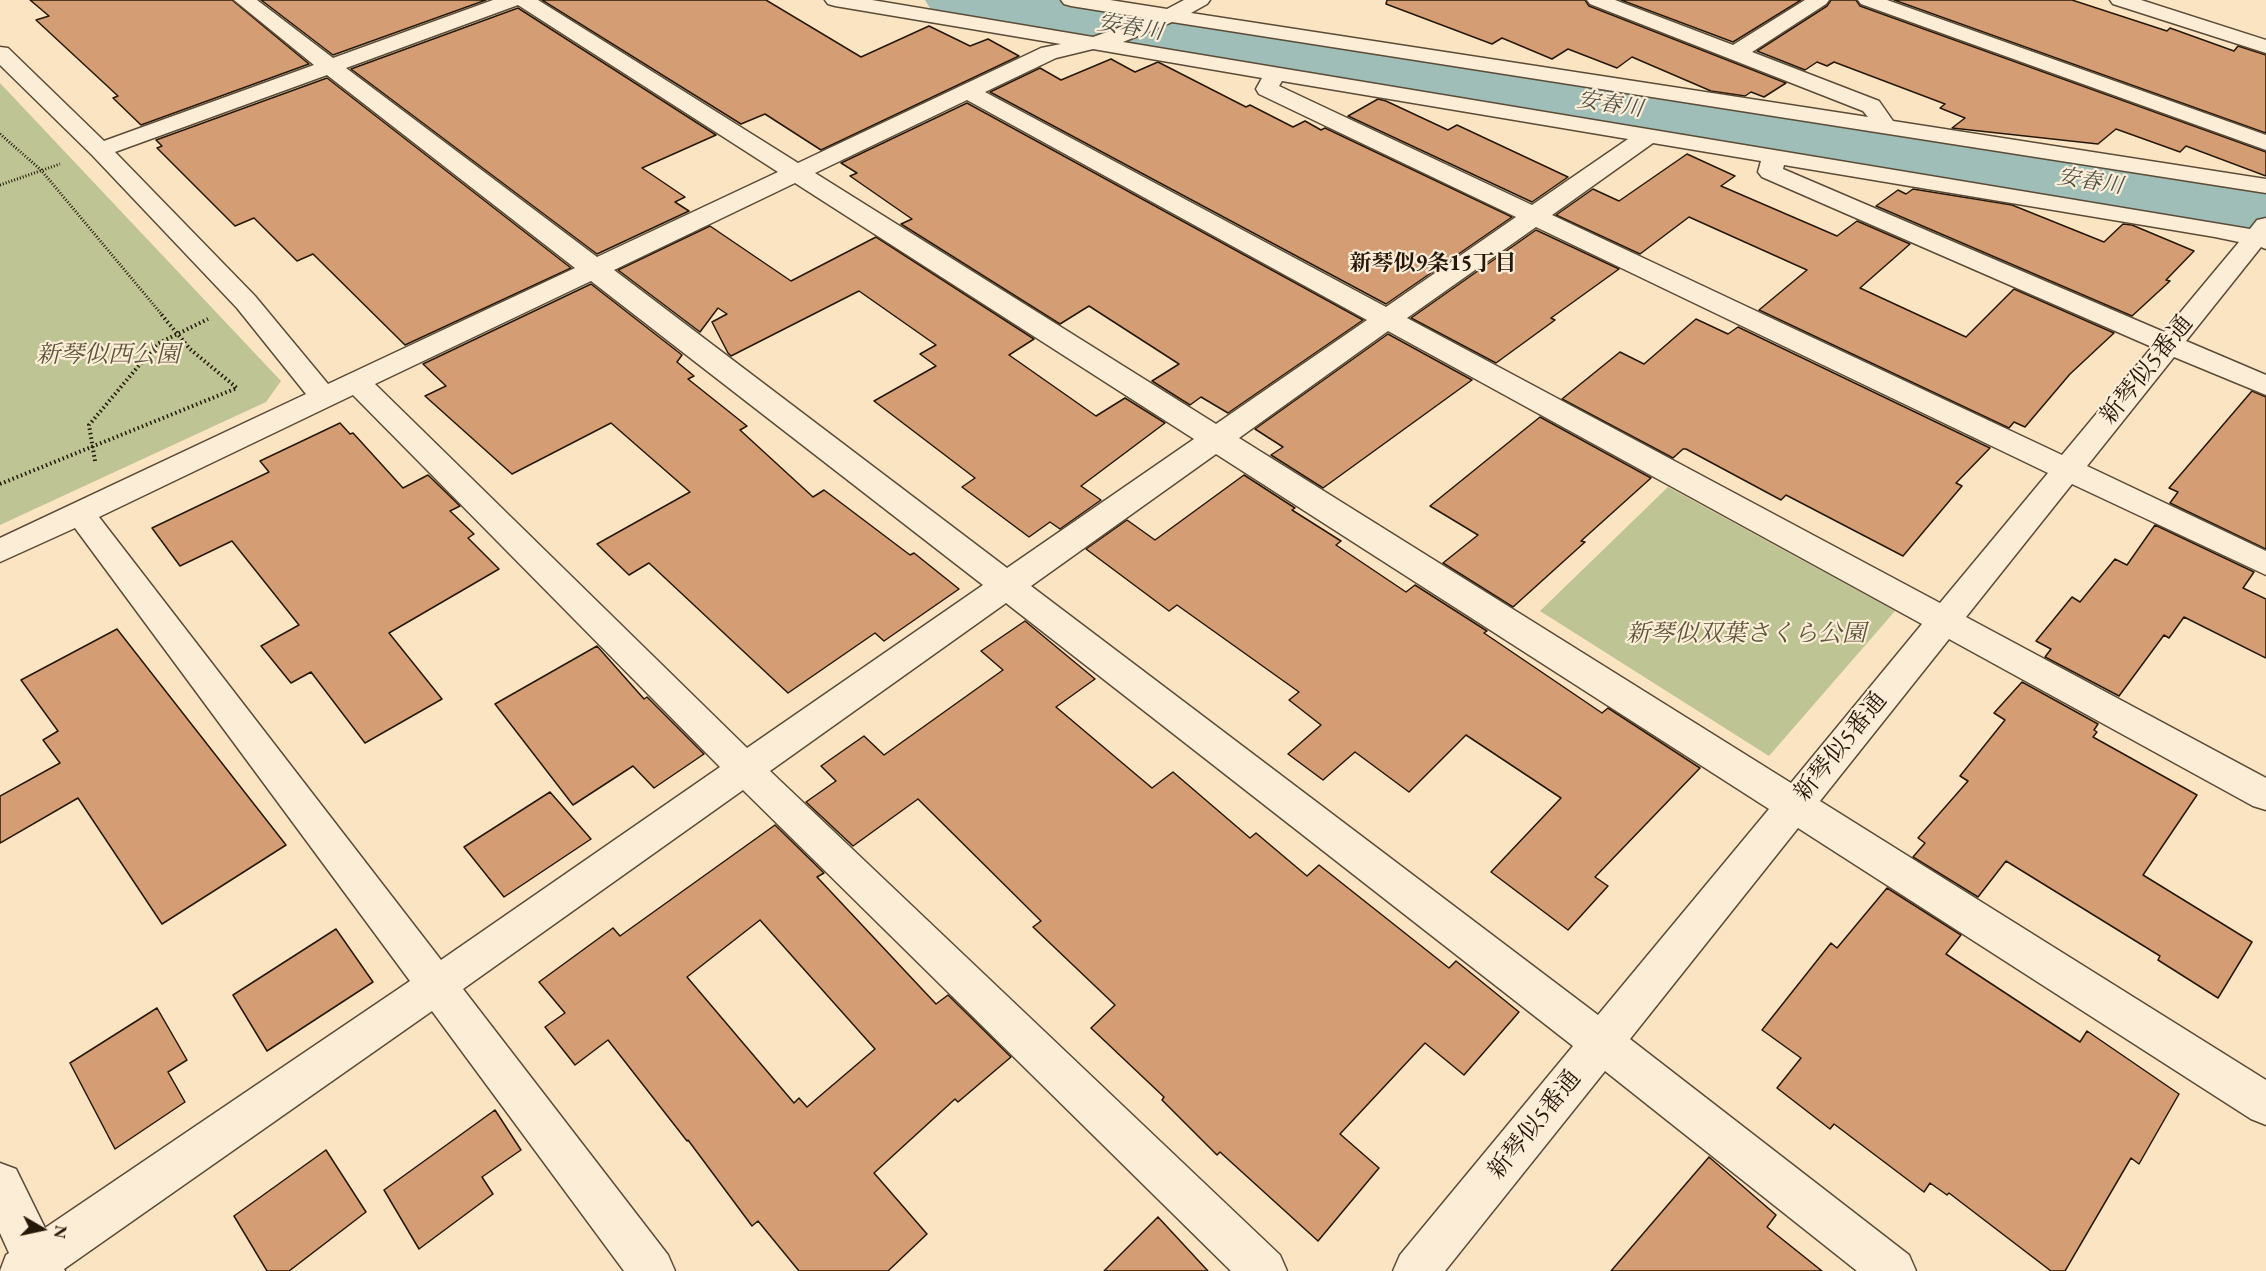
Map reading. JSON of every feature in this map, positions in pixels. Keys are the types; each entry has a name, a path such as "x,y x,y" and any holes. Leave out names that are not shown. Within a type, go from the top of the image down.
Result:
{"street":[{"path":"244,0 1602,1043 1893,1271"},
{"path":"100,150 512,0"},
{"path":"524,0 795,174 1218,438 2266,1104"},
{"path":"835,0 1104,40 1275,73 1648,136 2262,234"},
{"path":"1071,0 1164,19 2266,186"},
{"path":"0,551 1049,53 1104,40 1164,19 1200,0"},
{"path":"1597,0 1871,106 1888,128"},
{"path":"1736,53 1819,0"},
{"path":"1868,0 2266,143"},
{"path":"2120,0 2266,47"},
{"path":"0,54 100,150 246,302 324,397"},
{"path":"1275,73 1267,89 2266,564"},
{"path":"968,92 2266,795"},
{"path":"0,1185 34,1268 1648,136"},
{"path":"1774,156 1770,172 2266,386"},
{"name":"新琴似5番通","path":"1416,1271 2066,470 2262,234"},
{"path":"356,382 745,769 1264,1271"},
{"path":"80,513 652,1271"}],"path":[{"path":"0,134 41,170 190,349 237,388 0,484"},
{"path":"0,185 41,170"},
{"path":"96,464 89,425 157,344 212,317"}],"green space":[{"name":"新琴似西公園","path":"0,83 281,381 266,402 0,525"},
{"name":"新琴似双葉さくら公園","path":"1668,487 1895,611 1769,756 1540,611"}],"building":[{"path":"30,0 232,0 309,64 141,125 113,98 118,96 36,20 49,16"},
{"path":"261,0 486,0 333,55"},
{"path":"542,0 766,0 861,57 929,26 970,46 988,39 1019,56 821,150 765,114 741,124"},
{"path":"1387,0 1585,0 1589,6 1786,83 1764,97 1751,92 1745,96 1711,91 1632,57 1617,68 1568,49 1552,59 1502,38 1492,44 1386,4"},
{"path":"1621,0 1801,0 1733,42"},
{"path":"1831,0 1856,0 1860,6 2266,152 2266,176 2186,146 2180,152 2116,129 2098,144 1952,128 1965,118 1940,108 1945,104 1834,62 1827,66 1817,62 1805,70 1757,51 1827,6"},
{"path":"1894,0 2072,0 2167,31 2170,28 2234,51 2238,46 2266,55 2266,133"},
{"path":"518,8 716,135 642,168 685,197 675,202 689,211 597,254 351,69"},
{"path":"1111,59 1135,72 1158,62 1246,107 1250,105 1293,127 1305,121 1321,130 1325,128 1512,217 1386,304 990,92 1040,68 1061,80"},
{"path":"327,78 571,268 405,345 313,254 297,261 254,218 235,226 157,148 162,146 156,140"},
{"path":"1378,99 1448,130 1457,125 1568,177 1532,202 1348,116"},
{"path":"967,103 1363,320 1228,413 1201,397 1190,405 1152,381 1179,364 1089,306 1060,324 901,224 912,219 850,176 857,173 841,163"},
{"path":"1687,154 1735,176 1721,186 1837,236 1857,221 1910,244 1860,288 1966,337 2014,289 2114,333 2070,374 2025,427 2014,422 2009,428 1759,310 1807,270 1689,217 1640,254 1556,215 1593,189 1619,201"},
{"path":"1913,189 2012,205 2104,242 2123,224 2132,225 2194,251 2166,280 2170,281 2132,316 1876,206 1898,190 1906,194"},
{"path":"710,226 791,281 876,237 1034,339 1009,355 1096,416 1125,398 1165,423 1081,486 1101,500 1060,529 1050,522 1029,537 962,487 975,478 874,401 936,366 920,354 936,345 859,291 731,356 712,322 727,314 718,308 700,332 618,270"},
{"path":"1536,230 1619,269 1551,318 1555,320 1496,363 1411,318"},
{"path":"591,284 682,355 677,362 694,376 688,379 747,426 740,430 813,497 824,490 910,555 914,553 959,589 884,641 875,633 788,693 649,563 629,575 597,544 690,492 611,423 512,474 425,396 446,386 423,364"},
{"path":"1696,319 1728,334 1738,327 1990,448 1956,483 1962,486 1903,556 1786,495 1781,500 1686,449 1673,458 1562,399 1620,352 1644,364"},
{"path":"1388,334 1472,380 1323,488 1271,455 1283,447 1255,429"},
{"path":"2252,391 2266,397 2266,549 2170,503 2178,492 2169,488"},
{"path":"1540,417 1651,478 1513,607 1443,563 1478,535 1430,506"},
{"path":"340,423 350,434 353,433 403,488 428,475 460,506 450,511 474,534 468,538 499,569 389,633 442,699 365,743 311,672 291,683 261,646 299,625 232,541 180,566 152,528 269,472 260,461"},
{"path":"1244,475 1295,508 1292,510 1341,541 1336,545 1406,592 1415,585 1487,631 1484,633 1602,713 1608,708 1700,768 1595,877 1608,886 1568,930 1491,872 1561,798 1466,735 1409,792 1355,752 1323,780 1288,754 1321,725 1289,700 1299,692 1177,605 1169,611 1086,549 1127,520 1155,540"},
{"path":"2155,525 2254,572 2243,588 2266,599 2266,658 2184,617 2169,638 2164,635 2119,696 2045,657 2051,649 2036,641 2072,597 2080,602 2115,559 2127,565"},
{"path":"1025,621 1095,679 1056,707 1152,788 1173,772 1250,838 1256,833 1307,876 1319,865 1449,968 1456,961 1519,1012 1464,1075 1425,1043 1340,1134 1379,1168 1318,1241 1220,1152 1217,1155 1162,1100 1164,1097 1091,1028 1115,1005 1033,927 1041,921 918,799 853,846 806,802 836,781 821,766 864,736 884,755 1003,670 981,651"},
{"path":"117,629 286,845 162,924 78,798 0,843 0,796 60,763 43,740 58,731 21,680"},
{"path":"597,646 644,699 647,697 704,754 654,788 633,766 573,805 495,704"},
{"path":"2022,682 2098,724 2094,730 2097,732 2093,737 2197,795 2143,875 2252,942 2218,998 2158,960 2160,956 2006,861 1978,897 1913,857 1925,843 1918,838 1968,781 1960,776 2005,720 1994,713"},
{"path":"550,792 591,839 504,897 464,847"},
{"path":"775,825 824,873 817,877 936,1004 948,995 1011,1057 958,1102 955,1099 874,1173 927,1234 888,1271 799,1271 758,1221 752,1226 688,1140 608,1040 575,1065 545,1027 565,1013 539,982 613,928 620,936","holes":["760,920 875,1049 807,1107 799,1098 794,1103 687,977"]},
{"path":"1887,888 1961,935 1946,954 2080,1042 2087,1031 2179,1094 2139,1164 2131,1158 2065,1271 2051,1271 1949,1193 1947,1195 1930,1183 1924,1192 1834,1124 1830,1129 1777,1088 1801,1058 1762,1030 1831,943 1837,948"},
{"path":"336,929 373,982 267,1051 233,995"},
{"path":"157,1008 187,1060 168,1072 185,1102 115,1149 70,1063"},
{"path":"495,1110 521,1150 482,1177 493,1194 419,1249 384,1190"},
{"path":"326,1150 366,1212 289,1271 267,1271 234,1216"},
{"path":"1709,1157 1776,1215 1767,1227 1822,1271 1611,1271"},
{"path":"1158,1217 1208,1271 1104,1271"}],"waterway":[{"name":"安春川","path":"954,0 2266,210"}],"district":[{"name":"新琴似9条15丁目","path":"1433,264"}]}
